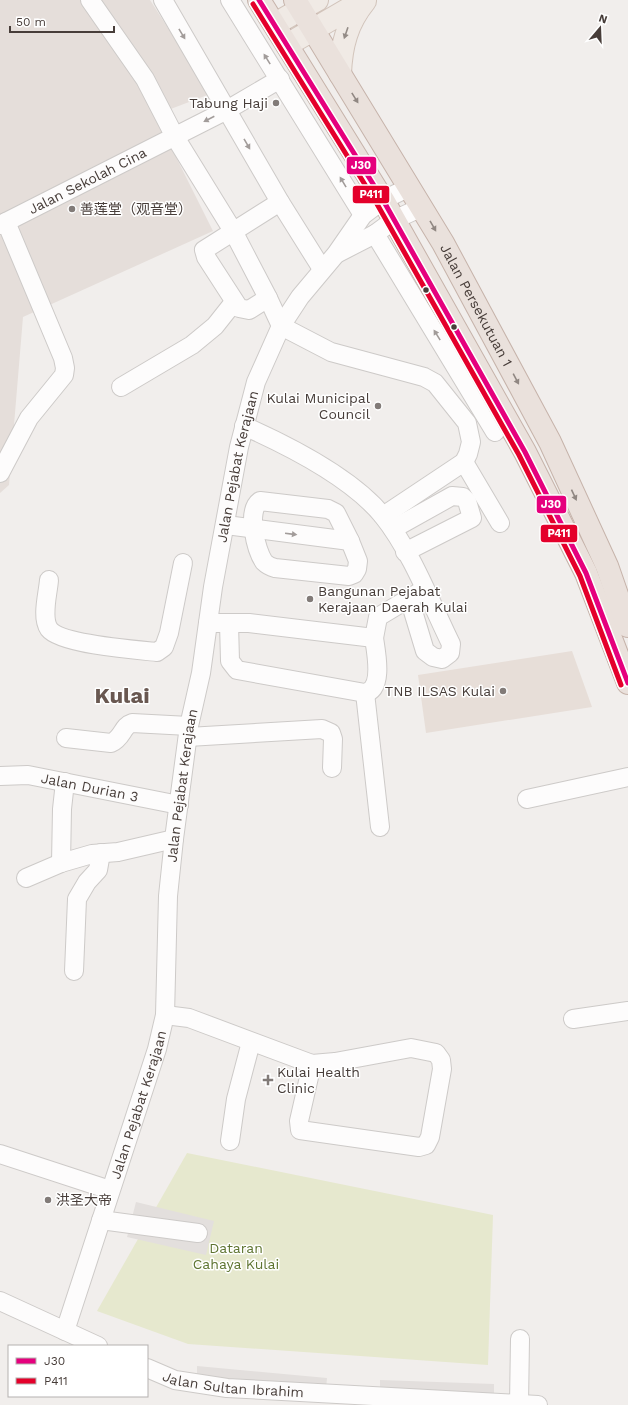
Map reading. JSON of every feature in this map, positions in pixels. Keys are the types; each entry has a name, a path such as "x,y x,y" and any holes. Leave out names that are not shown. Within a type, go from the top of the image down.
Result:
{"highway":[{"name":"Jalan Persekutuan 1","path":"259,0 383,200 525,452 586,573 628,684"},
{"name":"Jalan Persekutuan 1","path":"304,3 312,29 422,207 550,442 607,566 628,626"}],"main road":[{"path":"287,45 312,29 365,0"},
{"path":"340,74 341,53 348,28 352,19 365,0"},
{"path":"275,24 304,3"}],"street":[{"path":"90,0 145,79 175,137 233,232 281,326 331,352 424,377 435,383 467,423 471,442 464,462 388,522"},
{"path":"163,0 280,202 322,269"},
{"path":"230,0 363,215"},
{"name":"Jalan Sekolah Cina","path":"3,223 228,110 280,79"},
{"name":"Jalan Pejabat Kerajaan","path":"65,1331 84,1278 110,1190 157,1049 165,1015 168,896 188,732 201,673 213,587 244,426 256,382 281,326 322,269 336,254 363,215 383,200 410,187"},
{"path":"268,298 249,310 239,308 206,257 204,250 280,202"},
{"name":"Jalan Pejabat Kerajaan","path":"336,254 375,234 394,220 422,207"},
{"path":"0,473 29,418 62,378 65,368 63,358 3,223"},
{"path":"375,234 495,432"},
{"path":"121,387 192,345 215,326 234,302"},
{"path":"435,383 455,372 456,369"},
{"path":"244,426 267,436 324,468 369,500 388,522 425,589 451,644 450,653 442,659 433,657 425,651 409,598"},
{"path":"464,462 500,524"},
{"path":"388,522 452,496 463,497 467,501 472,518 405,552"},
{"path":"260,502 328,509 336,513 350,541 358,562 357,569 354,574 349,576 275,568 264,561 252,529 255,507 260,502"},
{"path":"226,525 350,541"},
{"path":"49,580 45,619 49,629 58,637 96,645 157,652 164,647 169,633 183,563"},
{"path":"230,623 230,661 237,670 365,693 370,692 374,688 378,657 374,638 378,617 425,589"},
{"path":"208,622 250,623 374,638"},
{"path":"365,693 380,827"},
{"path":"66,738 111,743 117,740 128,724 132,723 188,732 322,729 331,733 333,739 332,768"},
{"name":"Jalan Durian 3","path":"0,776 28,775 179,805"},
{"path":"527,799 628,777"},
{"path":"61,863 62,809 65,782"},
{"path":"26,878 61,863 92,854 118,852 174,839"},
{"path":"74,971 77,899 87,882 98,870 101,853"},
{"path":"573,1019 628,1011"},
{"path":"165,1015 188,1018 312,1064 335,1062 411,1048 436,1053 442,1060 442,1069 430,1137 426,1145 419,1147 300,1130 299,1121 312,1064"},
{"path":"230,1140 236,1099 251,1042"},
{"path":"0,1154 110,1190"},
{"path":"101,1220 198,1233"},
{"path":"0,1301 96,1345"},
{"path":"519,1404 520,1339"},
{"name":"Jalan Sultan Ibrahim","path":"148,1368 175,1380 198,1385 299,1399 538,1405"}],"shaded area":[{"path":"0,0 150,0 210,94 155,115 213,231 23,317 9,485 0,493"},
{"name":"TNB ILSAS Kulai","path":"572,651 592,707 426,733 418,675"},
{"path":"136,1202 214,1221 206,1255 127,1237"},
{"path":"197,1366 327,1378 326,1389 197,1376"},
{"path":"380,1380 494,1384 494,1394 380,1390"}],"green space":[{"name":"Dataran Cahaya Kulai","path":"187,1153 493,1215 488,1365 188,1344 97,1311"}],"transit line":[{"name":"J30","path":"259,0 383,200 525,452 586,573 628,683"},
{"name":"P411","path":"253,4 377,204 519,455 580,576 621,685"}],"place":[{"name":"Tabung Haji","path":"276,103"},
{"name":"善莲堂（观音堂）","path":"72,209"},
{"name":"Kulai Municipal Council","path":"378,406"},
{"name":"Bangunan Pejabat Kerajaan Daerah Kulai","path":"310,599"},
{"name":"TNB ILSAS Kulai","path":"503,691"},
{"name":"Kulai Health Clinic","path":"268,1080"},
{"name":"洪圣大帝","path":"48,1200"}],"district":[{"name":"Kulai","path":"122,695"}]}
